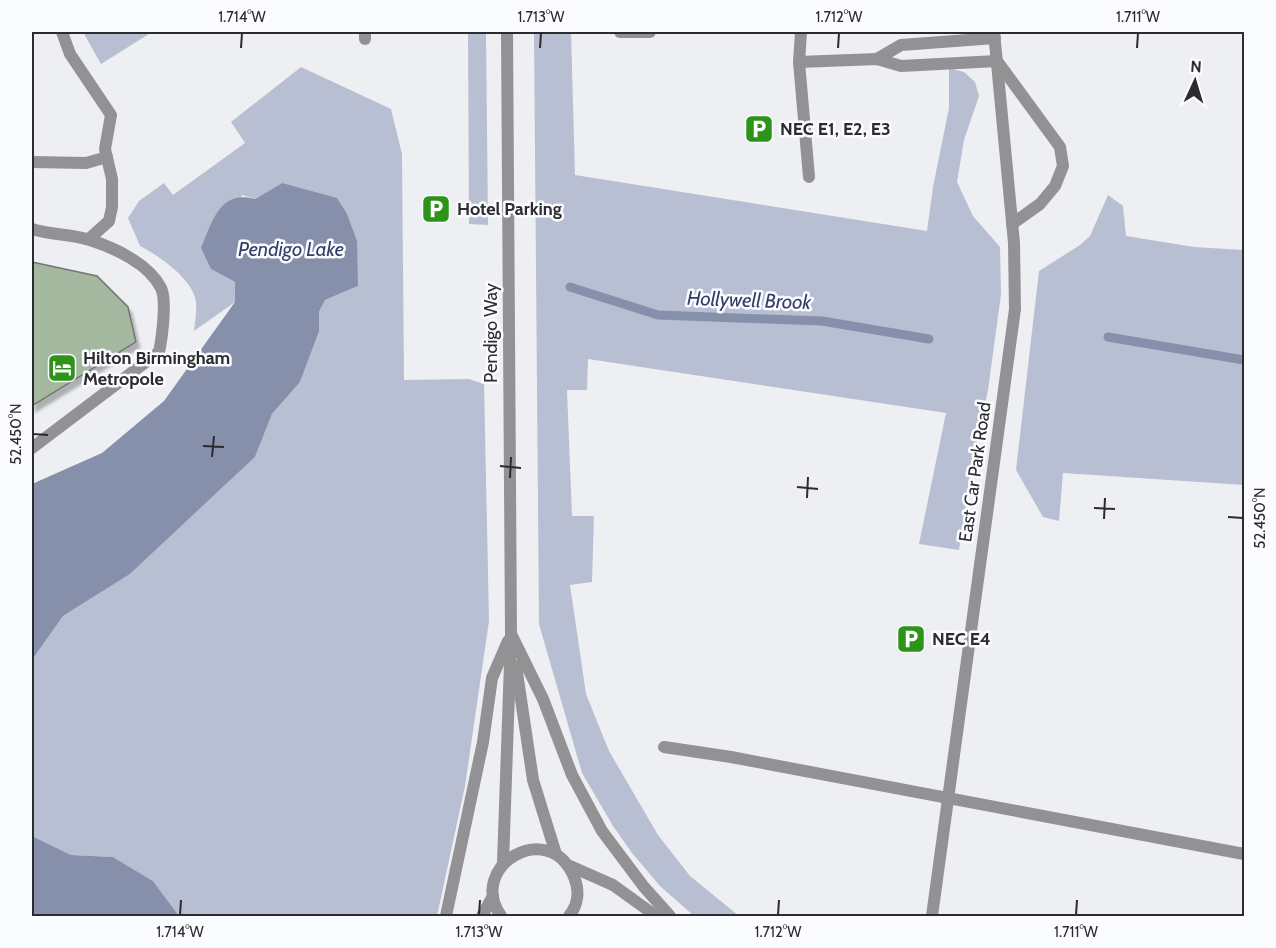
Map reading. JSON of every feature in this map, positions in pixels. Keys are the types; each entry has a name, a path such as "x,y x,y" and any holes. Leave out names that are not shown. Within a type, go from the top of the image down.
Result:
{"street":[{"path":"62,32 70,54 111,115 105,149 112,179 112,207 109,221 89,239"},
{"name":"Pendigo Way","path":"482,916 493,896 494,879 503,863 511,635 507,32"},
{"path":"620,32 650,32"},
{"path":"801,32 799,62 809,177"},
{"path":"877,59 901,45 995,35"},
{"name":"East Car Park Road","path":"932,916 1015,309 1016,272 995,35"},
{"path":"799,62 877,59 901,66 996,61 1060,147 1063,166 1055,186 1040,204 1012,224"},
{"path":"32,162 86,163 107,157"},
{"path":"32,229 48,234 89,239 139,262 162,289 164,327 159,352 32,448"},
{"path":"446,916 483,742 492,678 511,635"},
{"path":"511,635 543,699 572,775 602,831 644,887 670,916"},
{"name":"Pendigo Way","path":"511,635 533,780 556,854"},
{"path":"664,747 948,797 1245,854"},
{"path":"503,863 514,854 528,850 543,850 556,854 570,866 613,885 656,916"},
{"path":"569,916 575,909 578,887 570,866"},
{"path":"493,896 496,910 501,916"}],"shaded area":[{"path":"83,32 152,32 101,64"},
{"path":"468,32 486,32 488,225 469,224"},
{"path":"534,32 571,32 575,175 927,231 933,187 949,108 949,68 964,72 975,82 979,96 964,140 957,182 973,216 1000,247 1001,294 988,390 972,467 959,550 919,544 946,413 588,359 587,390 567,390 572,516 594,516 592,582 570,585 586,694 609,751 658,835 690,876 739,916 694,916 660,886 613,826 582,773 539,624"},
{"path":"301,67 391,109 402,154 404,380 469,379 484,384 489,621 465,786 437,916 179,916 153,881 113,857 71,855 32,836 32,660 63,616 130,574 255,457 272,414 300,382 319,333 319,312 325,300 358,286 282,183 255,199 242,195 211,269 235,282 235,302 194,331 196,302 189,285 174,269 140,246 128,218 139,201 164,183 173,195 245,143 231,122"},
{"path":"1108,195 1123,206 1126,236 1194,247 1244,250 1244,485 1063,473 1059,521 1043,517 1016,470 1039,271 1090,236"}],"water":[{"name":"Pendigo Lake","path":"282,183 337,198 347,214 357,241 358,286 325,300 319,312 319,332 300,382 272,414 255,457 130,574 63,616 32,660 32,484 102,453 164,401 235,302 235,282 211,269 201,248 214,218 225,203 243,197 255,199"},
{"path":"32,836 71,855 113,857 153,881 179,916 32,916"}],"building":[{"name":"Hilton Birmingham Metropole","path":"32,262 97,276 128,307 136,342 32,406"}],"waterway":[{"name":"Hollywell Brook","path":"570,287 658,315 822,321 929,339"},
{"name":"Hollywell Brook","path":"1108,337 1244,360"}],"place":[{"name":"NEC E1, E2, E3","path":"759,129"},
{"name":"Hotel Parking","path":"436,209"},
{"name":"Hilton Birmingham Metropole","path":"62,368"},
{"name":"NEC E4","path":"911,639"}]}
